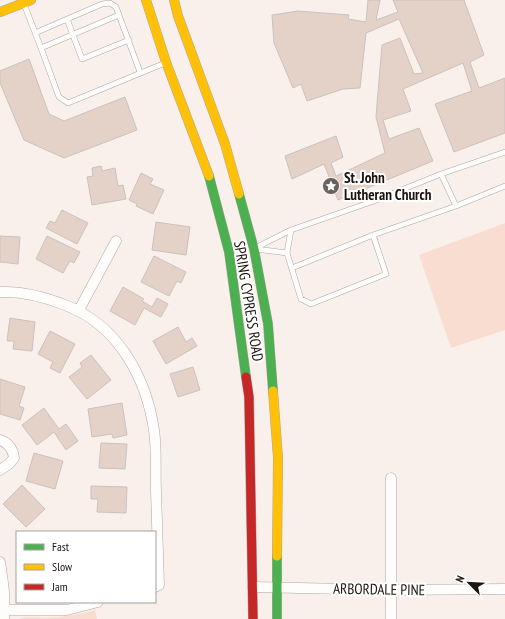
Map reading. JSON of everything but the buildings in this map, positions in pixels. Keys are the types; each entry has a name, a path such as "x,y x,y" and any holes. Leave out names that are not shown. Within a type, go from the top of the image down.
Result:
{"main road":[{"name":"SPRING CYPRESS ROAD","path":"146,0 166,62 236,251 240,326 249,397 253,619"},
{"name":"SPRING CYPRESS ROAD","path":"174,0 178,16 225,144 254,249 268,324 267,396 278,458 277,619"},
{"path":"0,12 27,2"},
{"path":"236,251 254,249"},
{"path":"249,397 267,396"}],"street":[{"path":"79,310 116,241"},
{"path":"0,292 27,294 50,299 79,310 111,335 123,348 135,368 148,400 154,431 156,531"},
{"path":"0,440 9,445 13,450 14,458 9,464 0,470"},
{"path":"391,478 391,619"},
{"path":"156,534 157,586"},
{"path":"0,562 5,614 67,610 94,603"},
{"name":"ARBORDALE PINE","path":"253,587 391,590 505,589"}],"lane":[{"path":"27,2 35,33 59,97 68,103 166,62"},
{"path":"35,33 102,4 110,3 116,6 120,15 140,72"},
{"path":"41,48 120,15"},
{"path":"67,19 72,36 82,59 129,40"},
{"path":"254,249 292,230 505,152"},
{"path":"442,174 456,206"},
{"path":"292,268 373,235 456,206 505,186"},
{"path":"292,230 287,253 301,299 311,304 386,274 373,235"},
{"path":"254,249 287,253"}],"shaded area":[{"path":"505,223 505,330 451,348 419,255"},
{"path":"95,610 97,619 19,619 28,617 45,618 64,616"}],"traffic: fast":[{"path":"209,176 229,252 246,377"},
{"path":"239,194 254,249 268,324 273,391"},
{"path":"277,556 277,619"}],"traffic: slow":[{"path":"0,12 31,0"},
{"path":"146,0 166,62 209,176"},
{"path":"174,0 178,16 225,144 239,194"},
{"path":"273,391 278,458 277,556"}],"traffic: jam":[{"path":"246,377 249,397 253,619"}],"place":[{"name":"St. John Lutheran Church","path":"331,186"}]}
